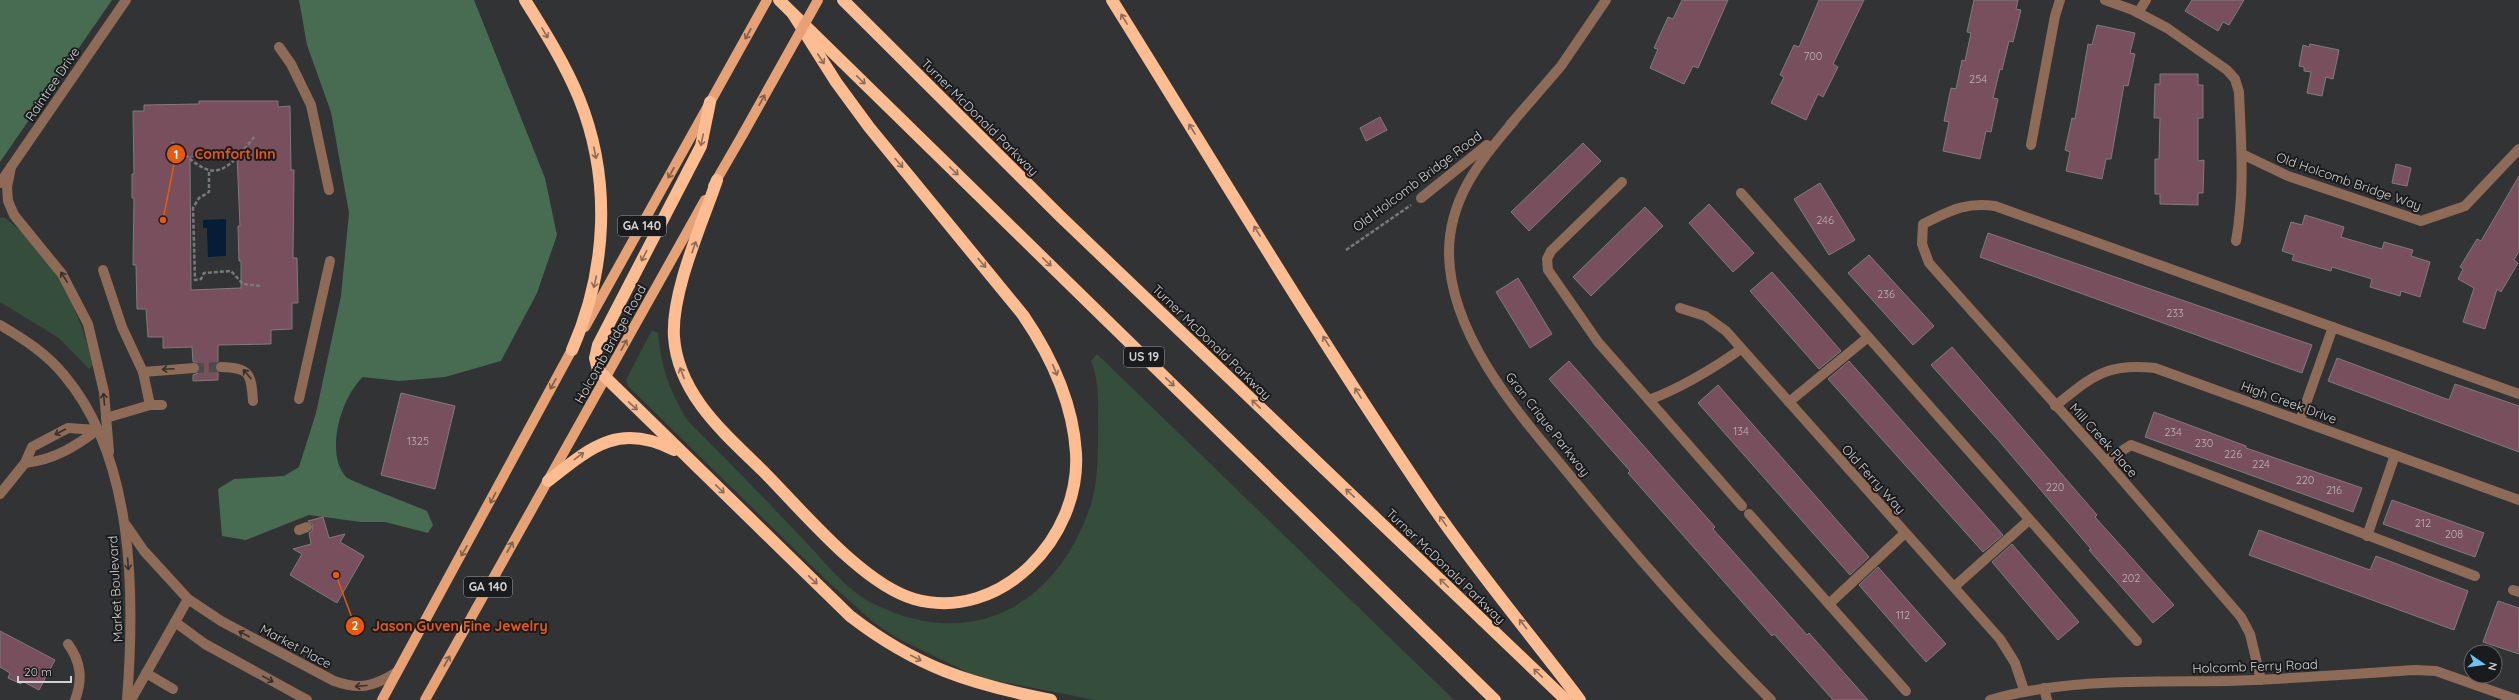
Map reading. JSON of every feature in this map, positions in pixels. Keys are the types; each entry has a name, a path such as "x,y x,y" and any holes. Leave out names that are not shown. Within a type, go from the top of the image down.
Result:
{"highway":[{"path":"525,0 559,57 580,99 594,144 599,177 602,224 598,262 587,311 572,350"},
{"name":"US 19","path":"778,0 1495,700"},
{"name":"Turner McDonald Parkway","path":"843,0 1061,217 1566,700"},
{"path":"1112,0 1370,411 1425,495 1483,575 1580,700"},
{"path":"717,180 680,290 674,316 674,340 678,358 687,384 698,402 733,441 821,530 865,570 889,588 914,598 951,603 984,597 1015,580 1036,560 1053,537 1065,511 1074,484 1075,442 1069,410 1058,378 1042,345 1024,315 869,127 836,82 793,14"},
{"path":"710,102 701,146 598,345 596,362 605,379 850,616 874,634 901,651 957,678 1051,700"},
{"path":"548,481 592,448 620,438 641,438 658,443 692,462"}],"main road":[{"name":"GA 140","path":"382,700 572,350 767,0"},
{"name":"Holcomb Bridge Road","path":"426,700 818,0"}],"street":[{"name":"Raintree Drive","path":"0,183 126,0"},
{"name":"Old Holcomb Bridge Road","path":"1421,198 1514,120 1561,66 1606,0"},
{"path":"2031,145 2055,16 2060,0"},
{"path":"2105,0 2138,13 2167,28 2227,70 2235,80 2239,92 2242,154 2241,212 2236,241"},
{"path":"2138,13 2146,0"},
{"path":"279,46 292,64 311,105 329,190"},
{"name":"Gran Crique Parkway","path":"1514,120 1476,167 1465,186 1454,213 1450,240 1450,267 1454,294 1464,322 1494,377 1543,442 1669,593 1771,700"},
{"name":"Old Holcomb Bridge Way","path":"2242,154 2288,176 2421,221 2465,206 2519,149"},
{"path":"11,167 7,187 8,201 14,215 62,274 88,324 97,358 106,418 111,466"},
{"path":"1622,182 1551,251 1546,264 1550,274 1591,334 1742,506"},
{"path":"1741,193 2137,641"},
{"name":"Mill Creek Place","path":"2261,680 2250,634 2241,617 2106,461 2055,406 1929,263 1922,244 1923,224 1963,206 1974,203 1995,206 2333,327"},
{"path":"299,399 330,261"},
{"path":"103,270 122,327 143,372 150,405"},
{"name":"Old Ferry Way","path":"1680,308 1716,322 1789,402 2000,639 2015,663 2024,690"},
{"name":"Market Boulevard","path":"0,325 22,338 64,374 77,392 97,430 111,466 125,525 132,633 127,700"},
{"path":"2300,420 2333,327 2519,394"},
{"path":"1789,402 1868,338"},
{"path":"1649,400 1679,389 1700,377 1741,349"},
{"name":"High Creek Drive","path":"2055,406 2087,381 2107,371 2131,366 2155,368 2519,500"},
{"path":"221,367 240,368 246,371 251,379 253,401"},
{"path":"143,372 194,368"},
{"path":"106,418 150,405 162,405"},
{"path":"0,494 25,463 32,447 68,428 97,430"},
{"path":"25,463 42,461 76,446 97,430"},
{"path":"2106,461 2131,445 2475,576"},
{"path":"2367,536 2395,455"},
{"path":"1749,514 1906,691"},
{"path":"1954,587 2029,520"},
{"name":"Market Boulevard","path":"125,525 144,551 188,599"},
{"path":"1829,604 1905,533"},
{"path":"130,700 188,599"},
{"name":"Market Place","path":"188,599 221,621 334,681 360,687 375,684 397,672"},
{"path":"175,622 205,644 307,700"},
{"path":"68,644 76,658 81,676 75,700"},
{"name":"Holcomb Ferry Road","path":"1990,700 2024,690 2073,684 2261,680 2415,670 2436,671 2518,700"},
{"path":"146,673 173,689"},
{"path":"2044,688 2047,700"}],"path":[{"path":"172,142 197,166 209,172 222,168 231,163 255,136"},
{"path":"209,172 209,192 199,198 193,208 195,280 201,279 204,273 231,271 243,284 261,286"},
{"name":"Old Holcomb Bridge Road","path":"1346,250 1421,198"}],"green space":[{"path":"0,0 112,0 0,162"},
{"path":"299,0 474,0 545,178 557,235 537,293 501,361 445,377 399,381 363,377 348,397 338,425 336,454 346,477 427,511 433,525 428,533 385,522 361,522 309,515 246,540 222,536 218,489 234,479 284,476 299,467 316,413 341,296 349,213 331,112 307,45"},
{"path":"4,217 36,248 50,265 61,283 80,323 87,344 93,365 89,369 59,338 0,302 0,218"},
{"path":"652,330 658,333 661,357 667,379 676,400 688,421 835,574 853,591 874,604 909,618 942,623 974,621 1003,612 1030,596 1053,574 1072,546 1088,513 1096,484 1098,453 1098,396 1096,378 1091,361 1097,354 1454,700 1095,700 977,677 895,637 872,621 825,579 628,386 626,380"}],"water":[{"path":"226,219 226,256 208,257 207,228 203,228 203,220"}],"building":[{"path":"1682,0 1728,0 1698,68 1693,66 1684,84 1650,68 1658,49 1654,48 1668,17 1673,19"},
{"path":"1819,0 1864,0 1833,64 1838,67 1823,97 1818,94 1806,120 1771,103 1784,77 1780,75 1794,45 1799,47"},
{"path":"1974,0 2018,0 2016,9 2021,10 2013,42 2009,41 2002,70 2000,69 1993,98 1998,99 1991,132 1986,131 1980,159 1943,151 1949,122 1944,121 1951,88 1956,89 1962,60 1965,61 1971,33 1967,32"},
{"path":"2192,0 2244,0 2229,25 2223,22 2218,31 2185,11"},
{"path":"2097,25 2135,33 2130,53 2135,54 2128,86 2124,85 2111,159 2106,159 2102,179 2066,171 2070,152 2065,150 2072,118 2075,119 2088,44 2092,45"},
{"path":"2310,44 2339,50 2333,79 2326,77 2322,96 2307,93 2311,72 2304,71 2304,67 2299,66 2303,45 2309,47"},
{"path":"2160,74 2198,74 2198,85 2203,85 2203,118 2198,118 2198,161 2204,160 2203,193 2198,193 2198,205 2160,204 2160,194 2155,194 2155,159 2159,159 2160,118 2154,118 2155,84 2160,84"},
{"path":"199,101 278,101 278,107 290,106 291,170 294,170 293,258 297,258 298,303 292,303 292,329 271,330 271,344 218,345 218,361 215,367 218,373 218,380 193,381 193,375 198,373 200,368 197,362 193,362 192,347 163,348 163,337 148,337 146,309 137,309 136,265 133,265 133,111 144,111 144,105 199,104","holes":["237,156 240,226 238,226 239,261 241,261 241,288 191,290 190,157"]},
{"path":"1380,117 1387,130 1366,141 1360,128"},
{"path":"1583,143 1601,161 1529,231 1511,212"},
{"path":"2396,164 2411,168 2407,186 2392,183"},
{"path":"2519,176 2519,251 2514,260 2518,263 2501,292 2497,289 2485,329 2463,322 2474,288 2458,279 2463,269 2460,267 2477,239 2481,241"},
{"path":"1820,183 1855,240 1829,255 1794,199"},
{"path":"1709,204 1754,253 1733,272 1689,223"},
{"path":"1645,207 1663,226 1591,296 1573,277"},
{"path":"2305,215 2344,227 2341,237 2382,249 2384,242 2413,250 2411,256 2430,262 2420,297 2401,291 2400,296 2370,287 2372,279 2332,267 2331,271 2292,260 2294,255 2282,251 2291,222 2302,225"},
{"path":"1988,233 2312,345 2302,373 1980,257"},
{"path":"1869,255 1934,326 1913,345 1848,273"},
{"path":"1772,272 1841,351 1819,369 1750,291"},
{"path":"1518,278 1552,334 1530,348 1496,292"},
{"path":"1952,347 2097,515 2095,517 2174,605 2153,623 2089,550 2091,549 1999,441 1931,365"},
{"path":"2337,358 2449,400 2455,384 2519,406 2519,452 2328,381"},
{"path":"1569,361 1715,527 1713,529 1807,635 1809,633 1868,700 1833,700 1774,634 1772,636 1628,473 1630,471 1549,379"},
{"path":"1849,361 2003,535 1983,552 1828,379"},
{"path":"1718,385 1869,557 1850,575 1698,403"},
{"path":"401,393 455,406 435,489 381,475"},
{"path":"2154,412 2246,446 2246,448 2362,488 2353,512 2145,437"},
{"path":"2392,500 2484,533 2475,557 2383,524"},
{"path":"323,517 329,538 345,534 340,542 364,556 337,603 290,575 302,554 293,549 311,544 309,533 312,531 313,525 308,521"},
{"path":"2259,530 2370,570 2376,556 2468,591 2454,630 2249,555"},
{"path":"2012,544 2079,622 2058,640 1992,562"},
{"path":"1878,567 1946,644 1926,662 1859,585"},
{"path":"2498,601 2519,608 2519,654 2503,649 2503,644 2489,644 2483,642"},
{"path":"0,631 55,660 39,690 22,681 21,684 8,678 10,673 0,667"}],"tunnel":[{"path":"194,368 221,367"}],"place":[{"name":"Comfort Inn","path":"163,220"},
{"name":"Jason Guven Fine Jewelry","path":"336,575"}]}
